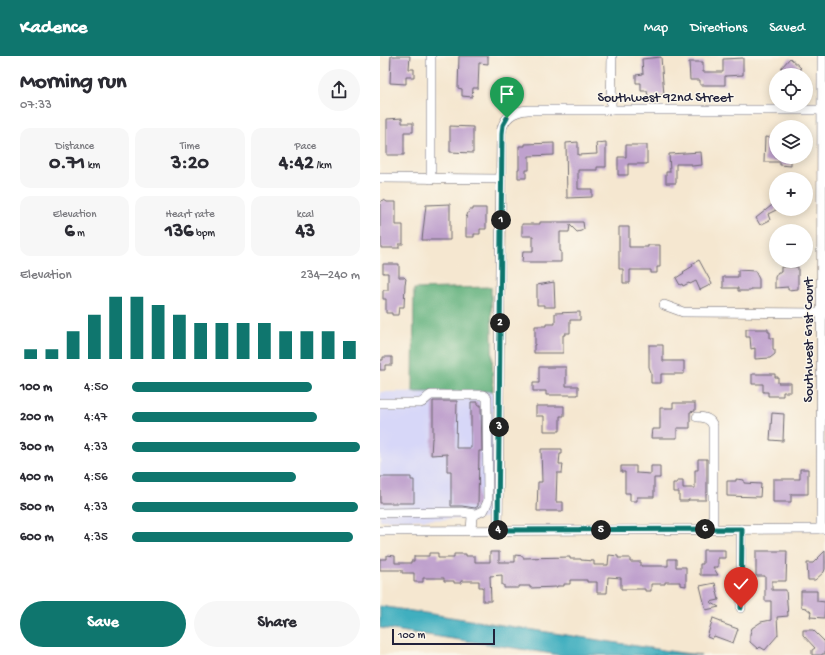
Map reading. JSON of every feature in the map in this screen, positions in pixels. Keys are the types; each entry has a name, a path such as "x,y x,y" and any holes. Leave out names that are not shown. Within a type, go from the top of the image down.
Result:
{"street":[{"path":"431,56 431,179"},
{"path":"611,110 612,56"},
{"name":"Southwest 61st Court","path":"822,56 823,110 821,313 823,529"},
{"name":"Southwest 92nd Street","path":"501,179 502,129 507,118 516,111 823,110"},
{"path":"380,178 501,179 498,530"},
{"path":"664,305 682,312 821,313"},
{"path":"380,403 420,403 425,401 428,396 431,395 483,395 487,398 488,501 484,510 474,514 462,512 380,513"},
{"path":"698,416 708,419 712,422 713,426 713,529"},
{"path":"471,531 472,516 474,514"},
{"path":"741,608 742,529"},
{"path":"380,531 823,529"}],"shaded area":[{"path":"493,391 494,511 492,516 484,519 380,520 380,392"}],"green space":[{"path":"491,287 493,391 413,392 414,289"}],"water":[{"path":"380,606 701,655 560,655 380,628"}],"building":[{"path":"391,56 410,56 409,69 414,69 414,77 406,77 406,84 390,83"},
{"path":"459,56 488,56 488,64 479,63 478,88 473,88 472,97 462,96 462,89 458,88"},
{"path":"661,57 664,95 648,96 647,91 641,91 641,83 636,83 636,75 643,74 642,59"},
{"path":"743,58 743,75 725,76 725,85 700,85 700,80 690,80 689,62 703,62 703,72 723,72 723,59"},
{"path":"790,58 801,68 781,68"},
{"path":"402,118 402,123 413,123 413,132 404,132 404,155 387,155 387,119"},
{"path":"450,126 473,127 473,153 450,152"},
{"path":"765,137 769,137 769,162 764,162"},
{"path":"578,142 578,155 597,154 596,143 606,142 606,167 597,167 597,170 578,170 578,189 592,189 592,197 567,198 566,143"},
{"path":"554,143 554,155 529,156 529,170 526,170 526,178 518,178 519,146 525,146 525,144"},
{"path":"626,145 647,145 647,164 628,164 628,175 618,175 618,157 626,157"},
{"path":"701,152 702,165 692,166 692,164 676,164 676,183 666,183 666,172 670,172 669,154"},
{"path":"791,164 791,166 780,165"},
{"path":"384,200 387,202 396,202 396,225 403,225 403,244 399,244 399,248 381,248 380,205 381,201"},
{"path":"450,204 450,240 422,240 426,205"},
{"path":"473,208 486,208 486,229 480,229 480,234 474,234 474,237 466,237 466,218 469,210 473,210"},
{"path":"769,208 768,214 770,220 760,225 756,218"},
{"path":"540,222 583,222 584,229 581,231 577,232 570,225 569,232 560,232 561,262 522,262 523,251 533,251 533,236 522,236 522,224 540,224"},
{"path":"619,227 629,227 629,247 648,247 648,245 660,245 660,267 657,267 657,273 651,273 651,270 630,270 630,283 623,283 623,269 619,269"},
{"path":"699,260 712,284 700,290 696,281 683,286 682,284 680,285 676,278"},
{"path":"383,264 399,264 399,277 404,277 406,279 404,307 399,307 398,315 386,313 386,299 383,299 383,290 388,290 388,273 383,273"},
{"path":"781,268 798,268 798,289 788,290 788,287 775,288 775,277 778,272 781,272"},
{"path":"738,270 755,271 759,279 759,289 738,291 738,288 723,288 723,277 738,277"},
{"path":"554,282 555,307 544,307 544,305 537,305 537,285"},
{"path":"580,312 580,320 570,320 570,333 565,333 565,335 563,335 563,353 534,353 535,326 555,324 555,313"},
{"path":"746,329 768,329 768,332 770,332 770,338 773,338 773,349 775,350 775,354 770,358 755,359 755,348 751,349 750,337 746,337"},
{"path":"649,345 663,345 663,361 684,361 684,374 661,374 661,383 651,383"},
{"path":"383,357 392,357 392,365 385,365 385,370 380,370 380,360 383,360"},
{"path":"539,367 566,367 566,386 578,386 578,395 546,395 546,391 533,391 533,383 539,383"},
{"path":"752,374 775,374 775,377 778,377 778,383 791,383 791,392 783,392 783,396 768,396 768,392 763,392 763,384 752,384"},
{"path":"433,401 457,401 456,448 471,448 471,402 478,402 478,405 481,405 482,451 479,451 478,506 475,508 451,506 451,471 447,471 447,454 431,455 433,438"},
{"path":"673,403 695,403 695,411 690,412 690,428 677,428 677,438 651,438 652,429 660,429 660,408 673,408"},
{"path":"536,406 564,406 564,416 560,416 560,431 544,431 544,416 536,416"},
{"path":"772,413 784,414 783,441 770,440"},
{"path":"541,449 562,449 559,464 563,464 562,473 557,473 556,502 563,502 563,511 537,511 538,482 542,482"},
{"path":"698,459 707,459 706,500 679,501 679,492 673,492 673,483 683,481 683,488 695,488 695,470 698,470"},
{"path":"621,466 636,466 636,473 651,474 651,466 660,466 660,478 654,478 654,497 637,497 637,501 630,501 630,493 625,493 625,472 621,472"},
{"path":"800,469 808,469 808,494 791,494 791,502 773,502 773,479 800,479"},
{"path":"380,477 411,477 411,480 414,480 414,503 380,503"},
{"path":"736,479 744,480 744,483 761,484 760,497 727,496 727,481 736,481"},
{"path":"703,550 725,550 725,558 718,558 718,567 713,567 718,575 700,575 700,564 703,564"},
{"path":"756,551 787,551 786,581 772,581 772,590 786,590 788,616 777,617 778,635 765,650 760,647 758,649 750,642 752,628 761,622 771,620 771,601 765,601 765,576 756,576"},
{"path":"825,551 824,572 815,580 808,580 807,563 813,563"},
{"path":"490,552 499,552 499,562 515,562 515,555 523,556 523,558 570,557 570,559 594,561 594,565 608,565 609,555 618,556 618,558 630,558 630,562 641,562 641,566 668,566 668,559 676,559 676,567 686,567 686,586 680,585 680,582 665,582 665,584 651,584 651,591 645,591 645,589 621,589 621,578 608,577 607,593 597,593 597,582 587,582 587,580 570,580 570,584 564,584 564,586 557,587 530,588 530,586 519,586 519,588 504,588 504,585 502,585 502,575 490,576 491,601 483,601 483,587 479,587 479,581 461,581 461,583 454,583 454,581 444,581 444,578 423,578 423,582 414,582 414,573 402,573 402,570 380,570 380,559 387,559 387,555 395,556 395,563 411,563 411,561 414,561 414,556 429,556 429,553 438,553 438,558 454,558 454,554 466,554 466,556 475,556 475,562 490,562"},
{"path":"715,583 719,600 710,602 719,607 706,610 700,586"},
{"path":"801,591 817,591 817,601 825,602 824,618 810,617 811,612 806,608 801,607"},
{"path":"713,618 721,621 721,623 738,629 733,643 714,636 712,639 707,637"},
{"path":"803,630 813,630 825,642 825,654 812,655 812,650 815,648 803,635"}],"route":[{"path":"507,118 502,129 498,530 742,529 741,608"}]}
